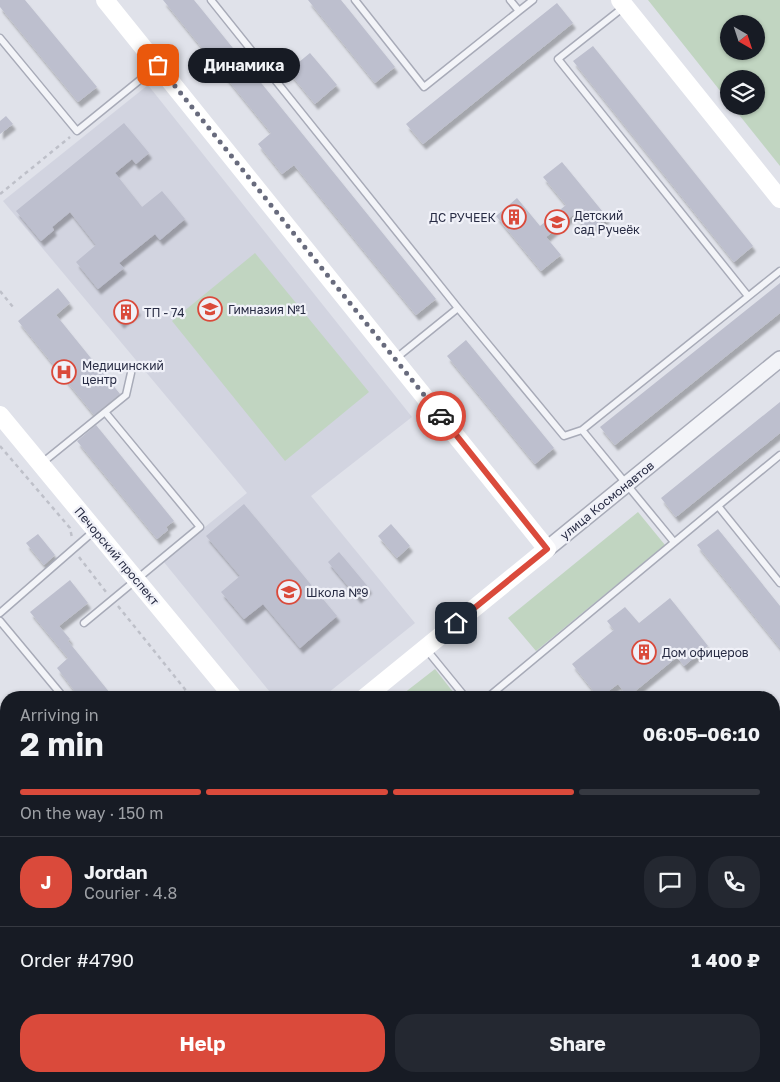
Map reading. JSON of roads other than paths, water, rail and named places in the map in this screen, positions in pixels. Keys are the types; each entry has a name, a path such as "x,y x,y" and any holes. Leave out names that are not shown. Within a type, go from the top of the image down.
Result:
{"main road":[{"path":"105,0 547,549"},
{"path":"622,3 780,199"},
{"name":"Печорский проспект","path":"0,415 228,691"},
{"name":"улица Космонавтов","path":"373,691 547,549"}],"street":[{"name":"улица Космонавтов","path":"547,549 780,359"}],"lane":[{"path":"212,0 458,308 564,436 582,430 780,271"},
{"path":"355,0 424,87 533,0"},
{"path":"510,0 519,11"},
{"path":"622,3 558,59 748,296"},
{"path":"0,38 77,131 158,65"},
{"path":"395,359 458,308"},
{"path":"41,464 126,395 131,373"},
{"path":"84,623 200,527 105,412"},
{"path":"582,430 674,542"},
{"path":"494,691 780,455"},
{"path":"718,506 780,583"},
{"path":"0,613 95,530"},
{"path":"0,621 59,691"},
{"path":"426,648 460,691"}],"place":[{"name":"Динамика","path":"158,65"},
{"name":"ДС РУЧЕЕК","path":"514,217"},
{"name":"Детский сад Ручеёк","path":"557,222"},
{"name":"Гимназия №1","path":"210,309"},
{"name":"ТП - 74","path":"126,312"},
{"name":"Медицинский центр","path":"64,372"},
{"name":"Школа №9","path":"289,592"},
{"name":"Дом офицеров","path":"644,652"}]}
